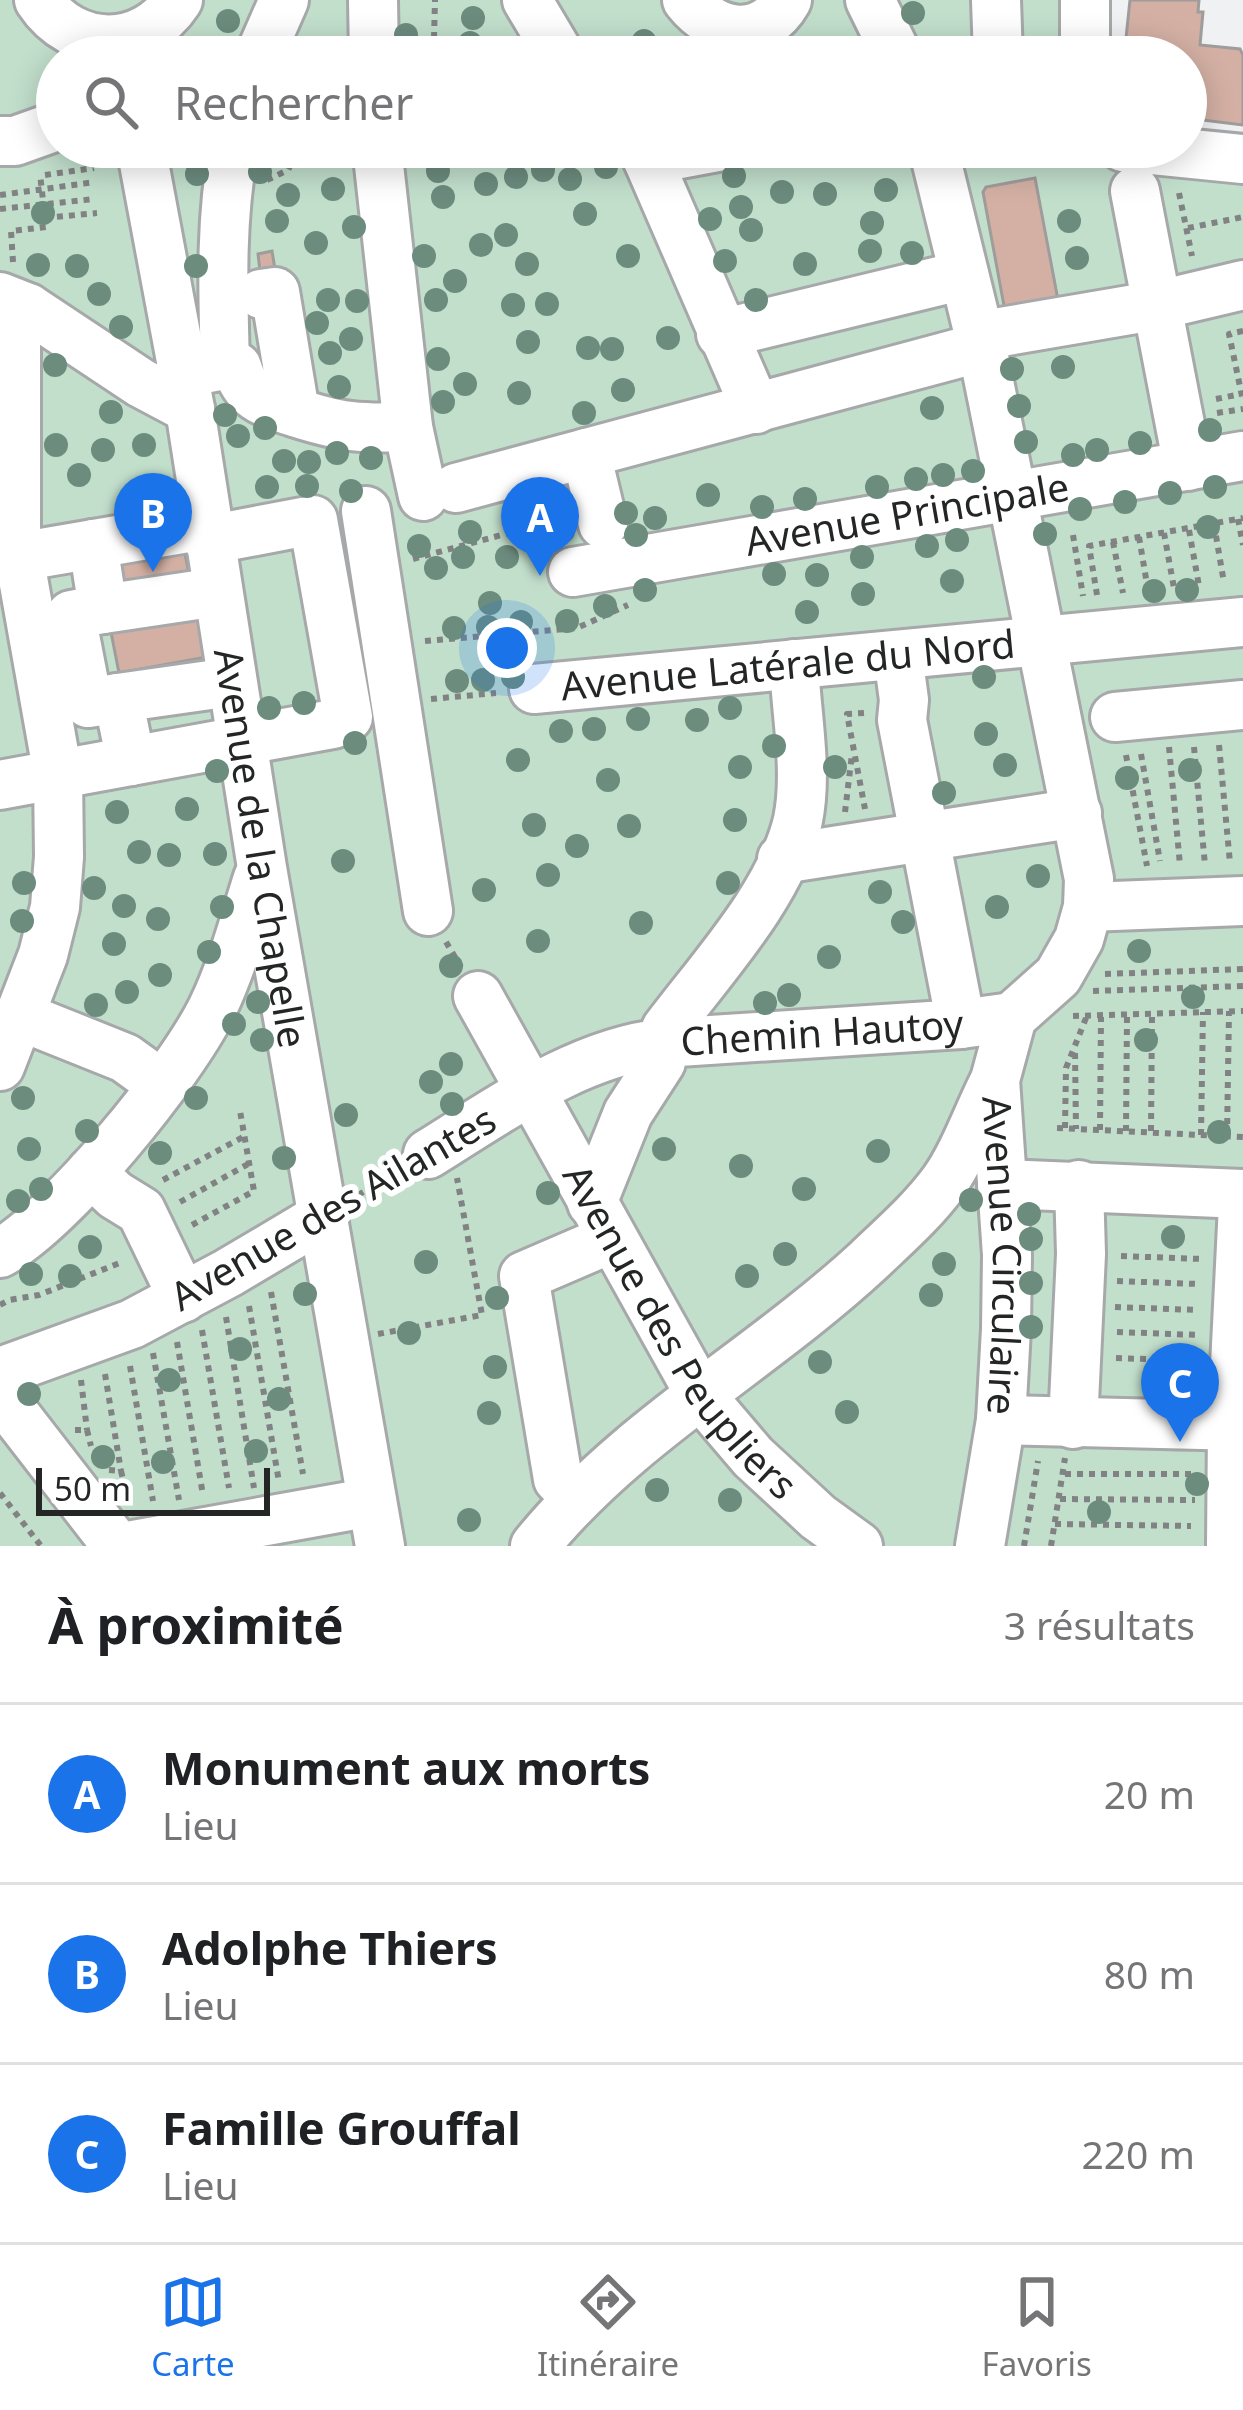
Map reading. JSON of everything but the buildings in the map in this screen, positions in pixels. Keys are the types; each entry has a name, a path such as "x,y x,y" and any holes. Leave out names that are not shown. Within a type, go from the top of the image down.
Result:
{"street":[{"path":"39,0 68,30 84,36"},
{"path":"141,36 178,0"},
{"path":"268,36 284,0"},
{"path":"373,0 374,36"},
{"path":"526,0 548,36"},
{"path":"687,0 712,22 734,30 755,29 776,19 787,0"},
{"path":"870,0 888,36"},
{"path":"996,0 997,36"},
{"path":"1084,36 1085,0"},
{"path":"1207,165 1243,159"},
{"name":"Avenue de la Chapelle","path":"146,168 199,382 207,532 376,1524"},
{"path":"199,382 232,168"},
{"path":"379,168 408,428 439,492 982,347 995,333 1200,295"},
{"path":"653,168 755,409"},
{"path":"938,168 982,347 1089,879 1088,907 1062,984 1012,1017"},
{"path":"1184,168 1145,174 1200,295 1188,466"},
{"path":"721,334 964,275"},
{"path":"261,294 274,292 295,412"},
{"path":"14,302 141,383 199,382 237,368 247,391 260,402 344,427 408,428"},
{"path":"0,1066 15,1006 55,907 59,857 58,775 10,558 14,302"},
{"path":"586,454 603,524"},
{"name":"Avenue Principale","path":"573,572 1243,456"},
{"path":"366,511 385,644 370,710"},
{"path":"10,558 313,520 428,911"},
{"path":"93,544 104,610"},
{"path":"218,592 70,615 88,703 231,682"},
{"name":"Avenue Latérale du Nord","path":"516,691 1043,640 1233,603"},
{"path":"898,655 903,709 961,1024"},
{"path":"663,1043 666,1029 759,905 797,822 794,664"},
{"path":"118,698 130,761"},
{"path":"0,785 333,724 370,710"},
{"path":"1139,720 1230,714"},
{"path":"782,859 1077,813"},
{"path":"0,1253 19,1242 91,1172 161,1084 210,1012 262,868"},
{"path":"1088,907 1228,890"},
{"name":"Avenue des Peupliers","path":"478,996 701,1396 807,1532 858,1546"},
{"path":"15,1006 125,1058 161,1084"},
{"name":"Chemin Hautoy","path":"601,1221 628,1113 661,1062 663,1043 1012,1017"},
{"name":"Avenue Circulaire","path":"980,1546 1001,1420 1007,1256 995,1080 1012,1017"},
{"name":"Avenue des Ailantes","path":"439,1147 530,1090 622,1048 663,1043"},
{"path":"557,1530 701,1396 813,1312 909,1223 946,1179 995,1080"},
{"path":"91,1172 141,1211 154,1201 187,1319"},
{"path":"1002,1184 1243,1194"},
{"path":"1070,1436 1079,1305 1079,1185"},
{"path":"1232,1512 1243,1205"},
{"name":"Avenue des Ailantes","path":"0,1372 82,1345 187,1319 324,1216"},
{"path":"557,1530 557,1479 524,1276 601,1221"},
{"path":"0,1405 17,1417 121,1539 376,1524"},
{"path":"1001,1420 1070,1436 1238,1426"}],"path":[{"path":"434,36 435,0"},
{"path":"11,232 46,227 38,168"},
{"path":"1145,174 1186,229 1200,295"},
{"path":"0,195 94,182"},
{"path":"0,209 94,199"},
{"path":"45,218 97,213"},
{"path":"1186,229 1243,217"},
{"path":"1216,399 1242,398 1229,334 1243,331"},
{"path":"1097,595 1089,547 1241,519 1243,545"},
{"path":"374,569 553,521 603,524"},
{"path":"1214,524 1233,603"},
{"path":"1189,529 1199,586"},
{"path":"1164,533 1174,588"},
{"path":"1072,535 1083,596"},
{"path":"1138,538 1148,590"},
{"path":"1113,542 1123,593"},
{"path":"385,644 577,628 685,554"},
{"path":"442,698 516,691"},
{"path":"855,849 854,747 847,715 903,709"},
{"path":"1228,890 1230,714"},
{"path":"1139,720 1160,861"},
{"path":"1139,720 1182,886"},
{"path":"1192,726 1228,890"},
{"path":"854,747 855,849"},
{"path":"428,911 478,996"},
{"path":"1062,984 1243,969"},
{"path":"1062,984 1243,986"},
{"path":"1062,984 1070,1015 1085,1018 1243,1011"},
{"path":"1227,1136 1229,1011"},
{"path":"1201,1135 1203,1012"},
{"path":"1150,1132 1152,1015"},
{"path":"1100,1130 1101,1016"},
{"path":"1126,1131 1127,1016"},
{"path":"1085,1018 1064,1079 1061,1128 1243,1136"},
{"path":"1075,1049 1076,1129"},
{"path":"1064,1079 1075,1079"},
{"path":"154,1201 245,1136"},
{"path":"345,1340 482,1315 439,1147"},
{"name":"Avenue des Ailantes","path":"324,1216 439,1147"},
{"path":"154,1201 250,1162"},
{"path":"258,1289 270,1282 306,1494"},
{"path":"236,1302 247,1297 282,1498"},
{"path":"1079,1305 1238,1311"},
{"path":"1079,1305 1238,1311"},
{"path":"1079,1305 1238,1311"},
{"path":"1079,1305 1238,1311"},
{"path":"1079,1305 1238,1311"},
{"path":"206,1511 176,1333 187,1319 225,1308 257,1503"},
{"path":"187,1319 201,1320 232,1506"},
{"path":"140,1351 152,1345 182,1515"},
{"path":"116,1361 129,1357 121,1539"},
{"path":"87,1430 81,1374 104,1365 121,1471"},
{"path":"1051,1546 1070,1436"},
{"path":"1065,1474 1232,1512"},
{"path":"0,1493 41,1546"},
{"path":"1060,1499 1232,1512"},
{"path":"1055,1524 1232,1512"}],"green space":[{"path":"0,0 1074,0 1074,36 36,36 36,168 1148,168 1243,177 1243,1546 0,1546"}],"place":[{"name":"Adolphe Thiers","path":"153,572"},
{"name":"Monument aux morts","path":"540,576"},
{"name":"Famille Grouffal","path":"1180,1442"}]}
